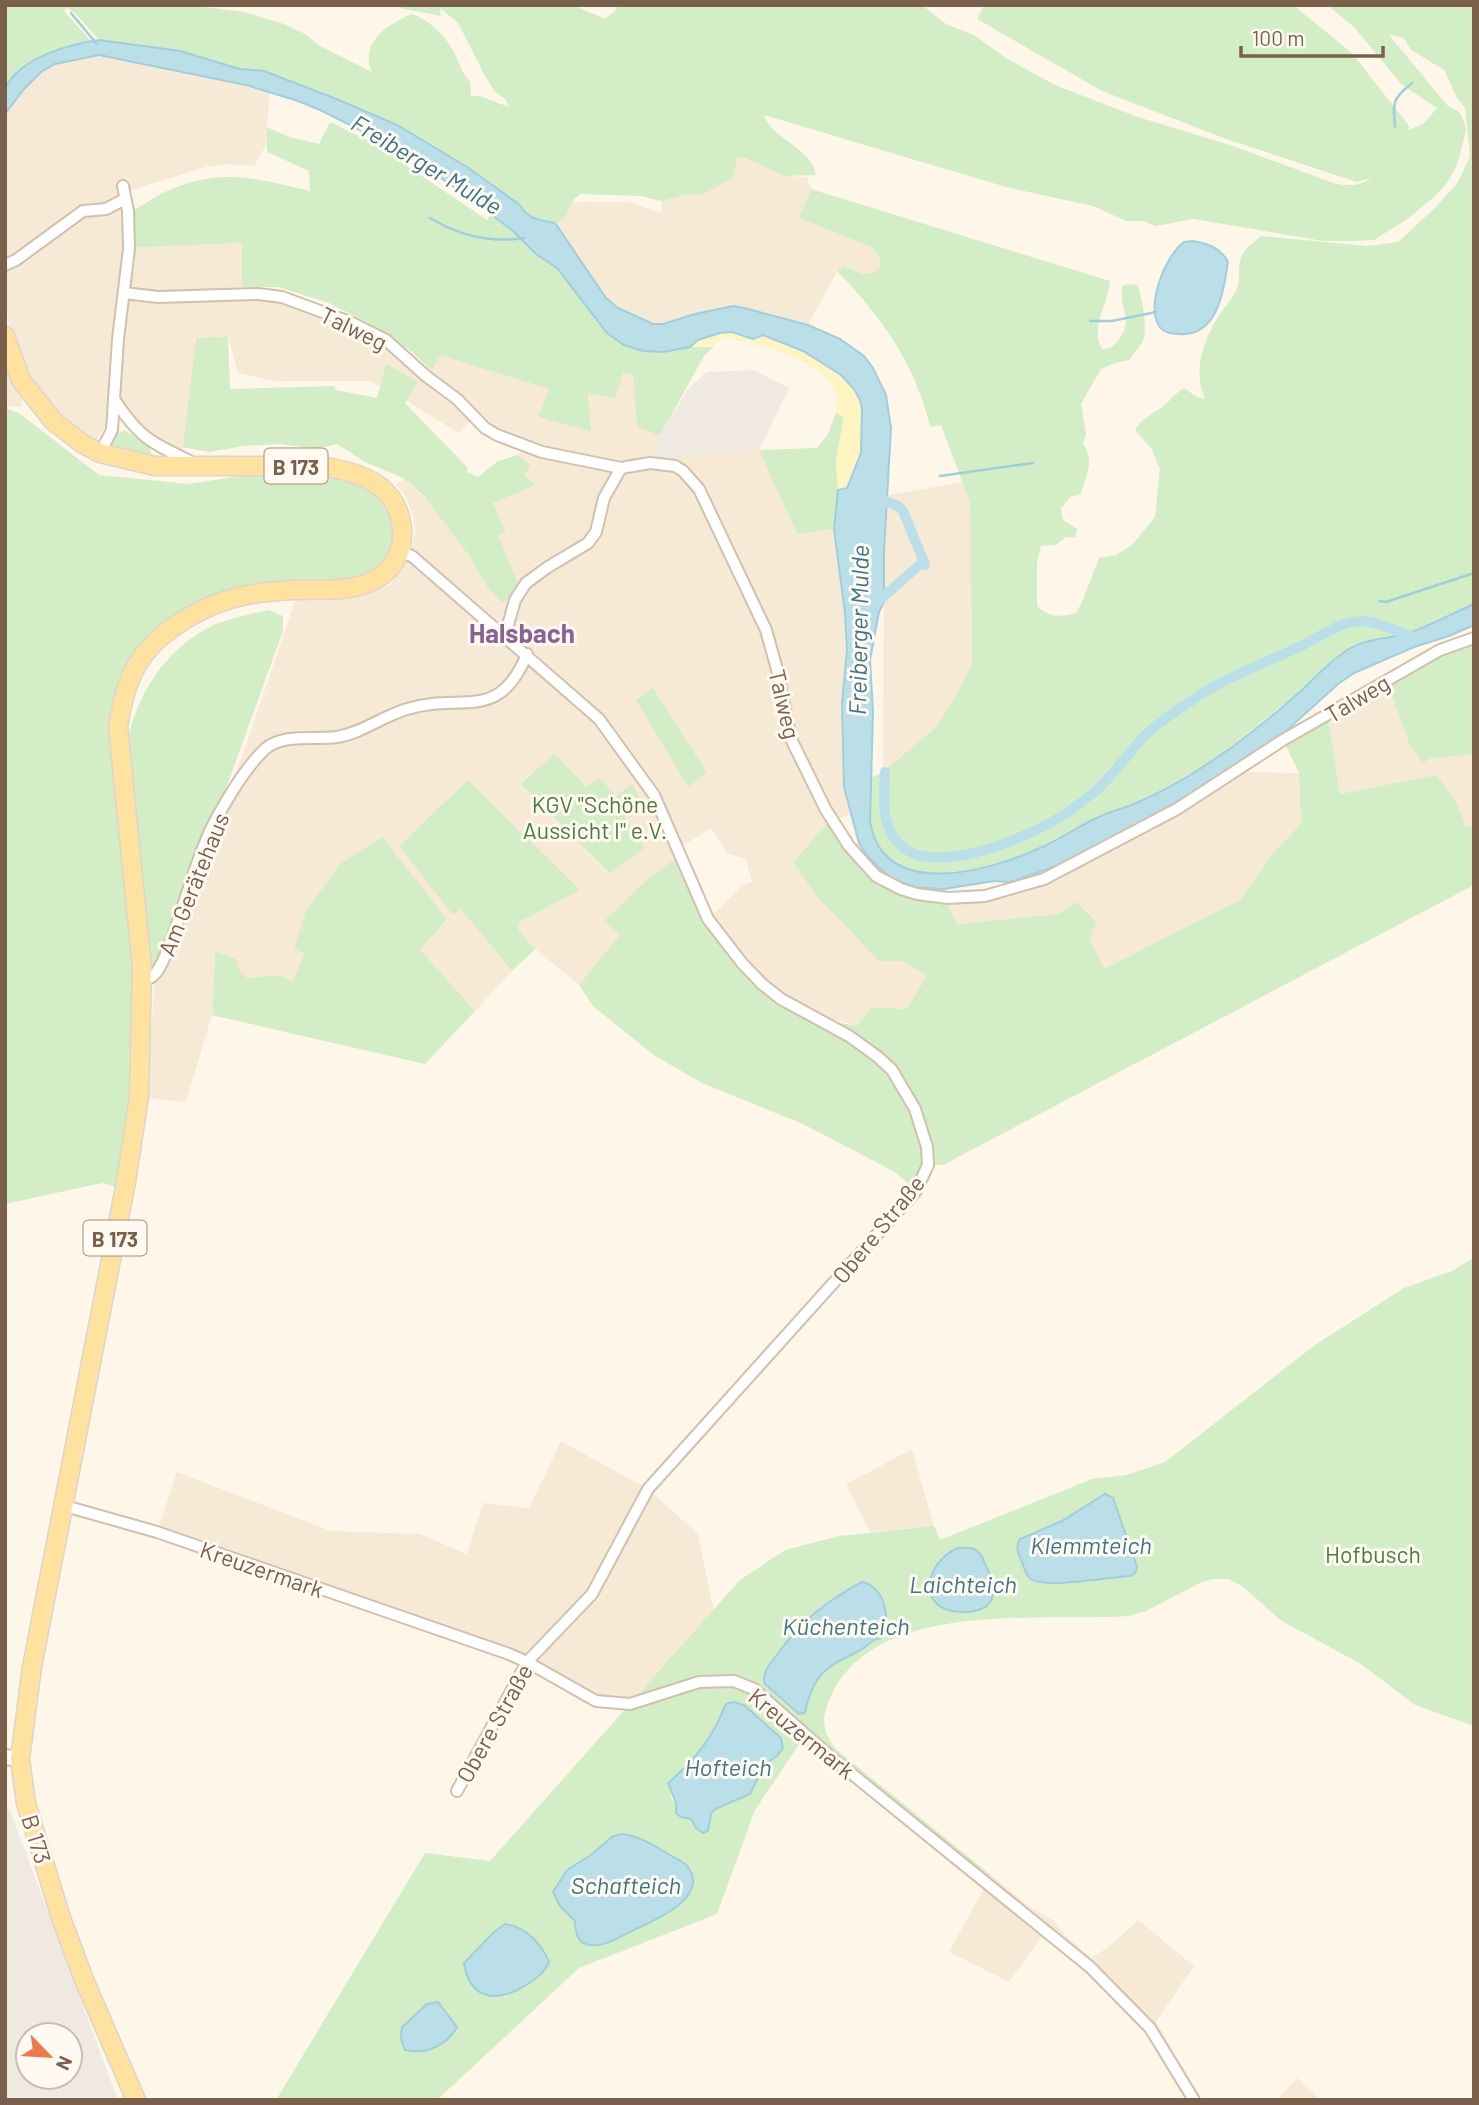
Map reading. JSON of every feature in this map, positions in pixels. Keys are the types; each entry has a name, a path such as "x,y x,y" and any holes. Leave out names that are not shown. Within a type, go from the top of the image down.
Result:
{"main road":[{"name":"B 173","path":"5,337 21,380 53,421 83,444 100,453 155,466 320,466 341,470 374,483 386,492 400,514 403,530 400,550 387,572 376,580 351,588 246,595 200,611 164,634 138,663 124,693 118,726 142,981 137,1110 65,1506 13,1758 61,1918 85,1982 136,2100"}],"street":[{"path":"100,453 112,430 130,227 123,186"},
{"path":"5,265 16,260 83,211 106,209 125,199"},
{"name":"Talweg","path":"124,293 158,297 258,294 282,298 350,322 386,340 426,376 457,399 485,428 497,435 542,452 621,468 650,463 674,466 683,471 699,489 766,630 791,739 826,810 849,846 876,876 917,894 948,898 985,896 1044,879 1177,809 1245,764 1429,656 1474,638"},
{"path":"114,399 129,422 148,440 200,466"},
{"path":"505,636 515,600 526,583 588,543 596,532 604,498 621,468"},
{"name":"Obere Straße","path":"400,550 413,557 599,719 654,795 708,919 762,984 781,999 849,1036 878,1056 892,1070 915,1110 924,1132 929,1160 922,1183 916,1191 648,1489 592,1594 527,1662 457,1791"},
{"name":"Am Gerätehaus","path":"142,981 156,974 210,831 237,786 266,748 287,740 342,736 408,708 450,702 478,703 495,697 511,684 527,654"},
{"name":"Kreuzermark","path":"65,1506 157,1532 527,1662 596,1701 630,1704 699,1682 734,1681 754,1689 831,1757 1090,1967 1150,2028 1194,2100"}],"shaded area":[{"path":"99,55 270,91 265,147 254,166 226,164 206,167 119,194 124,248 243,243 242,297 266,298 308,308 366,332 390,346 427,379 438,358 442,356 551,389 538,417 591,432 587,393 623,373 634,374 637,427 660,436 650,462 668,465 686,455 759,450 797,534 834,529 845,613 847,650 842,703 844,787 851,814 830,822 903,961 928,977 907,1009 871,1007 857,1026 814,1014 769,985 743,960 712,916 742,885 752,882 746,859 728,854 711,828 679,848 676,858 650,877 605,921 621,935 579,985 535,949 518,929 519,922 579,889 468,781 399,846 453,914 460,908 512,971 475,1011 419,950 304,952 293,981 279,975 247,978 215,952 212,1015 186,1102 145,1098 155,983 169,955 296,598 349,597 377,591 390,585 411,553 415,531 406,497 396,485 405,479 437,510 487,587 519,585 497,535 506,531 493,503 529,488 525,476 530,463 518,455 525,445 497,432 476,416 458,433 404,399 369,381 275,381 238,373 228,336 196,338 183,452 138,426 127,416 111,416 97,440 60,419 25,376 11,337 5,302 5,114 41,72 55,64"},
{"path":"737,158 745,158 785,176 807,177 811,189 800,218 872,247 880,259 880,267 874,274 866,275 844,266 837,271 808,325 733,306 663,324 653,324 617,308 606,298 555,223 565,217 571,202 629,202 662,213 662,201 684,195 703,194"},
{"path":"754,370 789,388 759,450 686,455 668,465 650,463 660,436 688,389 707,372"},
{"path":"5,372 8,372 21,396 22,407 5,406"},
{"path":"963,482 970,502 972,663 950,706 934,729 883,772 884,551 888,495"},
{"path":"1386,680 1409,743 1429,759 1474,754 1474,825 1465,827 1436,775 1340,794 1328,716"},
{"path":"1240,772 1299,773 1301,823 1272,855 1240,900 1103,970 1090,940 1059,914 957,924 948,904 1004,897 1042,884 1147,831 1189,807"},
{"path":"561,1441 648,1489 698,1534 714,1611 630,1704 596,1701 527,1662 157,1532 177,1472 331,1531 420,1534 467,1554 483,1503 529,1508"},
{"path":"912,1449 934,1526 870,1532 846,1484"},
{"path":"5,1797 118,2100 5,2100"},
{"path":"991,1875 1029,1906 1053,1920 1066,1936 1091,1958 1110,1946 1138,1920 1194,1966 1156,2022 1202,2100 1189,2100 1146,2032 1087,1974 1042,1937 1009,1982 949,1952"},
{"path":"1297,2078 1321,2100 1277,2100"}],"green space":[{"path":"5,5 190,5 244,12 284,24 372,72 369,52 373,43 385,29 412,14 429,23 448,42 470,82 471,96 480,96 509,107 485,76 458,23 440,8 441,16 400,8 401,5 573,5 605,19 615,11 617,5 922,5 946,24 974,35 1009,60 1055,85 1135,116 1236,147 1336,184 1350,185 1364,183 1371,178 1357,182 1226,139 1102,91 977,19 984,5 1293,5 1352,53 1409,126 1408,130 1423,124 1437,108 1401,84 1354,27 1327,5 1474,5 1474,604 1410,633 1347,650 1302,690 1216,758 1128,807 1101,816 1041,848 1008,861 937,874 917,873 900,866 885,854 873,836 870,821 871,778 883,772 934,729 950,706 972,663 970,502 941,425 930,427 924,404 906,362 882,324 837,271 844,266 863,274 871,273 880,267 880,259 872,247 799,218 811,189 1110,281 1099,324 1102,349 1111,348 1124,332 1126,318 1122,286 1137,285 1144,313 1143,341 1130,360 1101,369 1081,404 1086,434 1083,444 1087,451 1088,469 1081,494 1070,497 1061,509 1063,520 1077,529 1075,538 1066,537 1056,545 1041,546 1037,562 1037,606 1055,616 1076,613 1099,558 1116,555 1133,544 1155,517 1160,469 1151,448 1135,430 1144,419 1184,388 1205,399 1200,379 1203,349 1216,320 1237,289 1240,261 1246,250 1261,236 1367,246 1398,242 1435,208 1458,182 1470,156 1465,108 1457,98 1444,70 1411,50 1404,38 1389,35 1448,106 1459,112 1466,131 1457,165 1447,183 1406,220 1374,240 1323,241 1193,219 1156,226 1143,221 1126,221 1093,206 1006,187 764,115 775,131 807,157 816,175 785,176 745,158 737,158 733,178 703,194 684,195 662,201 640,196 581,194 573,201 565,217 547,223 528,214 520,205 467,167 397,125 264,71 240,69 180,51 99,40 74,12 67,8 64,11 91,41 66,48 33,63 5,88"},
{"path":"330,122 373,143 487,220 491,214 524,240 536,254 557,268 584,303 624,345 643,351 663,352 690,347 714,347 704,356 660,436 637,427 633,374 623,373 615,398 588,393 591,432 538,417 550,389 442,356 438,358 432,371 411,351 370,324 329,303 278,287 242,287 242,243 124,248 126,213 184,184 203,179 237,177 310,191 309,171 267,152 266,127 290,137 319,144"},
{"path":"228,336 230,389 334,386 336,390 377,398 386,364 418,382 405,403 468,468 467,472 478,477 498,461 518,455 530,464 525,476 534,483 529,488 493,503 506,531 498,535 519,585 508,600 502,602 487,587 470,557 424,496 405,479 365,462 337,444 317,449 280,444 244,446 209,452 183,447 196,338"},
{"path":"5,408 19,413 99,475 189,484 259,473 331,475 362,485 382,500 389,511 395,533 385,560 378,568 362,577 196,605 120,684 136,984 130,1111 116,1187 102,1183 5,1204"},
{"path":"836,413 844,416 836,461 838,490 834,529 797,534 759,450 817,448 828,434"},
{"path":"124,430 149,446 152,455 146,458 111,449 117,434"},
{"path":"269,610 283,616 283,631 219,808 160,956 151,970 127,742 132,723 157,672 183,645 216,624"},
{"path":"1474,638 1474,754 1429,759 1423,763 1409,743 1386,680"},
{"path":"653,688 707,773 688,787 636,700"},
{"path":"1328,716 1340,794 1436,775 1454,799 1465,827 1474,825 1474,885 943,1165 928,1165 916,1191 895,1172 803,1124 704,1084 655,1056 593,1006 579,985 620,935 604,921 650,877 676,858 717,934 772,992 818,1019 857,1026 871,1007 907,1009 927,976 903,961 879,961 816,895 793,862 830,821 890,884 948,898 957,924 1059,914 1076,902 1096,921 1090,940 1104,969 1240,900 1272,855 1301,823 1299,773 1283,740"},
{"name":"KGV \"Schöne Aussicht I\" e.V.","path":"554,754 586,787 599,778 616,796 632,784 642,801 624,816 645,848 610,873 521,784"},
{"path":"468,780 580,890 519,922 518,929 535,949 512,971 460,908 453,915 399,846"},
{"path":"382,837 447,919 420,950 475,1011 425,1064 212,1015 215,952 236,959 239,970 247,978 279,975 293,981 304,953 294,949 306,911 340,864"},
{"name":"Hofbusch","path":"1474,1257 1474,1726 1415,1705 1361,1664 1280,1620 1242,1586 1228,1579 1213,1579 1200,1583 1146,1611 1129,1616 1009,1618 966,1621 925,1629 887,1642 856,1662 833,1692 825,1715 825,1729 837,1750 991,1875 984,1887 800,1743 755,1810 717,1914 579,1968 437,2100 276,2100 425,1853 490,1861 740,1580 785,1550 839,1536 934,1526 940,1540 1092,1479 1127,1475 1165,1462 1315,1345 1404,1288 1454,1270","holes":["1104,1494 1113,1498 1137,1567 1130,1576 1055,1584 1027,1576 1018,1552 1020,1539 1062,1521","862,1582 868,1583 878,1593 877,1638 857,1652 833,1663 816,1677 803,1714 780,1650 807,1619","720,1718 783,1748 764,1765 750,1794 720,1806 709,1820 694,1822 676,1813 676,1803 672,1799 668,1783 684,1769 710,1737","612,1837 648,1844 685,1863 668,1914 605,1944 575,1933 575,1921 591,1855","505,1924 545,1972 505,1997 476,1952"]}],"sand":[{"path":"732,332 741,337 763,335 803,351 841,375 854,389 862,409 863,444 847,488 838,490 836,461 844,417 836,413 836,393 828,380 803,362 737,340 724,337 714,347 690,347 698,340"}],"water":[{"name":"Freiberger Mulde","path":"99,40 180,51 240,69 264,71 397,125 467,167 531,216 555,223 606,298 618,308 653,324 663,324 733,306 808,325 840,339 864,356 886,395 891,428 884,602 879,612 870,660 873,712 870,821 879,846 895,863 916,871 941,874 968,871 1019,857 1104,815 1154,795 1194,772 1259,726 1334,660 1354,646 1411,632 1474,604 1474,625 1354,673 1338,684 1274,742 1185,801 1065,863 1010,882 994,881 944,889 912,887 889,877 867,856 859,843 844,787 842,703 847,650 834,529 838,490 847,488 861,453 862,409 854,389 841,375 803,351 763,335 753,339 732,332 720,333 698,340 690,347 663,352 643,351 624,345 607,333 557,268 536,254 513,231 466,195 398,149 298,101 246,85 99,55 55,64 41,72 5,114 6,87 22,68 47,54"},
{"path":"1193,241 1213,247 1222,253 1228,262 1221,298 1211,320 1203,328 1192,333 1165,332 1156,317 1156,293 1170,258 1184,242"},
{"name":"Klemmteich","path":"1105,1494 1113,1498 1137,1567 1135,1573 1130,1576 1063,1583 1038,1582 1031,1579 1018,1552 1020,1539 1062,1521"},
{"name":"Laichteich","path":"958,1548 972,1548 983,1558 993,1590 993,1596 985,1607 964,1612 947,1610 934,1600 930,1592 936,1566"},
{"name":"Küchenteich","path":"862,1582 876,1590 884,1605 886,1623 881,1638 828,1668 816,1681 805,1713 799,1714 765,1684 767,1669 804,1623 825,1605"},
{"name":"Hofteich","path":"733,1702 744,1705 781,1738 783,1748 764,1765 750,1794 715,1809 711,1814 708,1831 703,1833 691,1819 676,1813 676,1803 668,1783 701,1748 726,1704"},
{"name":"Schafteich","path":"621,1834 634,1836 685,1864 693,1878 692,1888 677,1906 655,1920 608,1942 586,1944 578,1936 575,1921 560,1906 553,1892 567,1870 612,1837"},
{"path":"505,1924 532,1937 549,1962 540,1975 516,1991 496,1996 487,1995 472,1985 464,1963"},
{"path":"438,2002 457,2027 435,2048 405,2050 401,2039 402,2027 427,2004"}],"waterway":[{"path":"71,13 96,43"},
{"path":"1395,127 1395,102 1412,83"},
{"path":"430,218 475,236 524,238"},
{"path":"1090,321 1112,321 1156,312"},
{"path":"940,476 1033,463"},
{"path":"875,497 898,506 903,511 925,565"},
{"name":"Freiberger Mulde","path":"874,605 924,561"},
{"path":"1379,601 1386,602 1474,573"},
{"path":"885,772 885,816 895,839 909,851 928,857 974,853 1022,837 1057,819 1101,786 1151,730 1197,697 1229,679 1348,623 1365,621 1414,637"}],"district":[{"name":"Halsbach","path":"522,632"}]}
